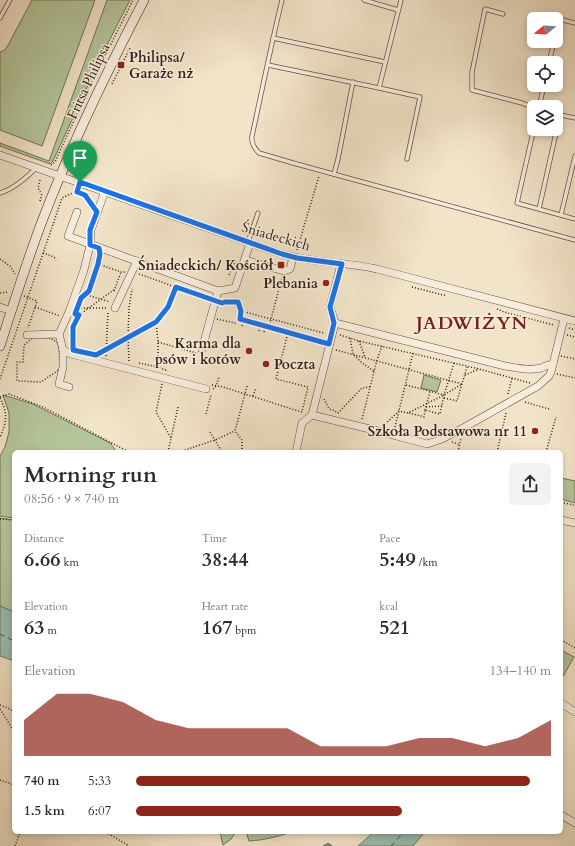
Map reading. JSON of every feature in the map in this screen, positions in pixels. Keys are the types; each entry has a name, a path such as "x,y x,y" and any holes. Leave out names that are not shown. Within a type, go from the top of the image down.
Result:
{"street":[{"name":"Fritsa Philipsa","path":"0,346 40,226 60,176 119,47 144,0"},
{"name":"Śniadeckich","path":"0,155 295,258 365,266 575,321"},
{"path":"69,387 59,384 63,366 63,350 59,334 69,312 84,270 90,245 90,230 105,191"},
{"path":"77,212 68,236 218,291 235,288 245,260 249,243"},
{"path":"245,260 284,271 290,269 295,258"},
{"path":"116,308 137,261"},
{"path":"296,450 302,423 312,415 332,335 334,323 330,307 342,264"},
{"path":"202,349 218,291"},
{"path":"0,307 12,311"},
{"path":"312,415 427,444 442,439 506,407 538,386 549,376 564,318"},
{"path":"334,323 505,366 524,369 541,368 553,364"},
{"path":"29,335 59,334"},
{"path":"63,350 71,354 208,387"},
{"path":"563,520 575,523"},
{"path":"563,705 572,710"},
{"path":"563,816 575,823"}],"lane":[{"path":"0,18 10,0"},
{"path":"282,0 252,136 254,147 259,153 575,240"},
{"path":"364,0 398,10"},
{"path":"379,88 401,0"},
{"path":"503,14 485,10 472,72 472,90 527,104"},
{"path":"563,20 575,23"},
{"path":"273,38 386,62"},
{"path":"268,65 420,97 407,159"},
{"path":"334,174 352,82"},
{"path":"563,115 575,118"},
{"path":"532,136 517,203 575,219"},
{"path":"539,209 554,136"},
{"path":"561,215 575,156"},
{"path":"0,193 6,191 36,168"},
{"path":"249,243 258,213"}],"path":[{"path":"49,166 55,162 59,154 132,0"},
{"path":"111,84 130,47"},
{"path":"73,165 78,175 83,177 77,192"},
{"path":"295,258 298,253 297,247 321,170"},
{"path":"40,180 38,190 47,198"},
{"path":"0,379 62,198 77,192 85,195 97,212"},
{"path":"81,298 89,291 98,264 100,254 99,248"},
{"path":"43,253 54,257 56,260"},
{"path":"229,275 238,256"},
{"path":"0,259 10,266 15,274"},
{"path":"98,264 122,272 139,274 222,303 238,302 241,311 240,319 235,323 211,318"},
{"path":"269,327 284,271"},
{"path":"106,356 96,355 156,322 168,307 176,287"},
{"path":"413,287 448,296"},
{"path":"129,361 129,308 133,288"},
{"path":"73,350 73,327 79,315 115,289"},
{"path":"0,293 8,292"},
{"path":"86,294 110,302"},
{"path":"29,335 28,328 37,301"},
{"path":"80,303 78,308 116,308"},
{"path":"35,307 62,316"},
{"path":"493,307 504,312 556,325"},
{"path":"241,311 328,335 336,334 359,341 479,369 538,386"},
{"path":"75,314 79,315"},
{"path":"240,319 353,354 462,384"},
{"path":"242,326 244,320"},
{"path":"156,322 158,367"},
{"path":"259,331 260,325"},
{"path":"264,332 266,326"},
{"path":"567,328 575,330"},
{"path":"208,387 216,386 302,412 308,387 276,379 288,333"},
{"path":"565,334 575,337"},
{"path":"34,337 50,338 58,342 60,369 41,382 17,381 17,362 23,362 24,345 34,337"},
{"path":"350,338 353,354 362,363 374,371"},
{"path":"359,341 365,357"},
{"path":"360,426 382,346"},
{"path":"393,435 413,353"},
{"path":"136,363 158,367 172,372"},
{"path":"426,410 440,414 454,363"},
{"path":"405,385 457,401 466,367"},
{"path":"465,375 479,369"},
{"path":"551,372 575,378"},
{"path":"163,377 156,412 170,438"},
{"path":"206,414 213,388 216,386 219,377"},
{"path":"496,450 512,378"},
{"path":"408,413 444,397 462,384"},
{"path":"235,431 247,386"},
{"path":"319,388 329,409 338,413 362,388 370,386"},
{"path":"253,396 256,388"},
{"path":"399,411 424,417 430,392"},
{"path":"0,438 7,417 0,397 9,394 43,407 124,450"},
{"path":"527,398 521,401 549,409"},
{"path":"426,407 442,406"},
{"path":"168,450 178,407"},
{"path":"378,431 399,411"},
{"path":"547,450 556,417"},
{"path":"458,450 463,428"},
{"path":"185,450 215,440 235,431"},
{"path":"235,431 242,440 242,450"},
{"path":"210,432 221,450"},
{"path":"563,502 575,507"},
{"path":"0,519 12,520"},
{"path":"563,641 575,648"},
{"path":"0,705 12,710"},
{"path":"0,709 12,729"},
{"path":"0,780 12,784"},
{"path":"15,846 19,834"},
{"path":"109,834 129,846"}],"green space":[{"path":"32,0 95,0 42,146 0,130 0,52 5,50 7,47"},
{"path":"107,0 130,0 53,161 50,164 0,146 0,143 49,161"},
{"path":"424,375 441,380 437,392 421,388"},
{"path":"3,395 33,404 110,443 115,450 12,450 12,518 0,516 0,456 5,447 9,432 9,413"},
{"path":"563,478 575,481 575,503 563,500"},
{"path":"0,518 12,520 12,611 0,606"},
{"path":"563,651 574,657 563,676"},
{"path":"220,834 235,834 231,839 223,845"},
{"path":"247,834 284,834 249,841"}],"water":[{"path":"0,606 12,611 12,660 0,656"},
{"path":"372,834 423,834 413,846 358,846"}],"waterway":[{"path":"324,846 328,844 331,846"}],"ferry route":[{"path":"0,634 12,640"},
{"path":"391,846 402,834"}],"place":[{"name":"Philipsa/ Garaże nż","path":"121,65"},
{"name":"Śniadeckich/ Kościół","path":"281,265"},
{"name":"Plebania","path":"326,283"},
{"name":"Karma dla psów i kotów","path":"249,351"},
{"name":"Poczta","path":"266,364"},
{"name":"Szkoła Podstawowa nr 11","path":"535,431"}],"district":[{"name":"JADWIŻYN","path":"472,323"}],"route":[{"path":"80,182 282,254 297,258 342,264 330,307 334,323 329,344 240,319 241,311 238,302 222,303 176,287 168,307 156,322 96,355 73,350 73,327 79,315 75,314 81,298 89,291 100,254 99,248 90,245 90,230 97,212 85,195 77,192 80,182"}]}
